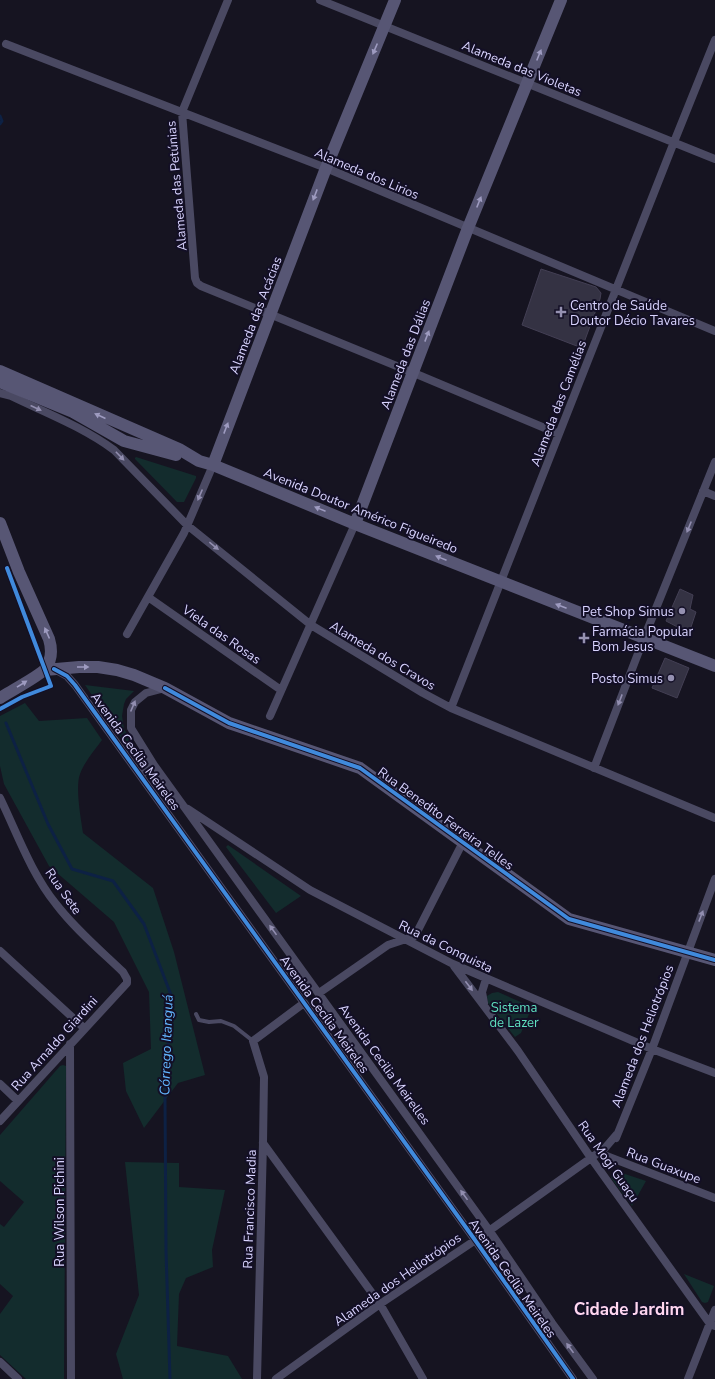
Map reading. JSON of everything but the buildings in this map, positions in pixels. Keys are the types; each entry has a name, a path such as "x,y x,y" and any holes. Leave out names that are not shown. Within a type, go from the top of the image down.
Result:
{"main road":[{"name":"Alameda das Acácias","path":"213,465 326,168 395,0"},
{"name":"Alameda das Dálias","path":"355,524 468,228 561,0"},
{"name":"Avenida Doutor Américo Figueiredo","path":"0,372 179,449 199,461 213,465 355,524 715,666"},
{"path":"0,382 73,412 124,441 199,461"},
{"path":"0,524 19,572 49,639 51,647 49,670 0,698"},
{"name":"Rua Benedito Ferreira Telles","path":"49,670 98,667 118,670 134,675 165,688 229,723 360,768 569,919 715,960"}],"street":[{"name":"Alameda das Petúnias","path":"228,0 182,112 195,278 197,284 201,286 270,314"},
{"name":"Alameda das Violetas","path":"320,0 715,159"},
{"name":"Alameda das Camélias","path":"452,708 715,40"},
{"name":"Alameda dos Lirios","path":"6,44 326,168 715,331"},
{"path":"270,314 559,434"},
{"name":"Alameda dos Cravos","path":"0,393 11,396 89,433 114,450 188,525 310,626 423,693 452,708 715,818"},
{"path":"594,768 644,638 715,462"},
{"name":"Alameda das Acácias","path":"127,634 188,525 213,465"},
{"path":"703,491 715,496"},
{"name":"Alameda das Dálias","path":"270,716 355,524"},
{"name":"Viela das Rosas","path":"148,597 281,690"},
{"name":"Avenida Cecília Meireles","path":"49,670 67,676 75,685 475,1240 573,1379"},
{"name":"Avenida Cecilia Meirelles","path":"165,688 146,693 135,702 131,710 131,728 154,765 489,1230 552,1323 593,1379"},
{"path":"140,775 154,765"},
{"name":"Rua Sete","path":"0,798 44,887 69,921 123,972 127,979 127,983"},
{"name":"Rua da Conquista","path":"184,806 310,890 453,964 486,980 652,1049 715,1073"},
{"path":"319,994 388,945 415,936 463,842"},
{"name":"Alameda dos Heliotrópios","path":"591,1158 604,1155 611,1150 652,1049 715,880"},
{"path":"0,951 84,1028"},
{"name":"Rua Mogi Guaçu","path":"453,964 518,1052 591,1158 712,1325"},
{"path":"485,1007 482,992 486,980"},
{"name":"Rua Arnaldo Giardini","path":"0,1120 127,983"},
{"path":"253,1041 304,1003"},
{"name":"Rua Francisco Madia","path":"253,1041 264,1077 257,1379"},
{"name":"Rua Wilson Pichini","path":"70,1044 71,1379"},
{"path":"0,1084 18,1100"},
{"name":"Alameda dos Heliotrópios","path":"276,1379 380,1304 475,1240 605,1148 617,1134"},
{"path":"263,1143 380,1304 423,1379"},
{"name":"Rua Guaxupe","path":"604,1155 715,1198"},
{"path":"688,1379 712,1325 715,1310"},
{"path":"0,1362 18,1379"}],"lane":[{"path":"196,1014 199,1020 209,1022 221,1021 234,1026 253,1041"}],"green space":[{"path":"136,457 196,476 184,502 177,502 135,459"},
{"path":"85,685 134,691 126,699 122,716 124,729 144,761 139,764"},
{"path":"25,703 39,721 87,718 102,740 84,765 80,774 78,787 83,833 153,888 174,952 205,1075 178,1083 144,1128 126,1091 123,1063 151,1049 149,992 114,922 49,866 4,784 0,766 0,716"},
{"path":"228,845 301,896 276,913 226,847"},
{"name":"Sistema de Lazer","path":"498,992 532,1007 521,1033 515,1037 488,1003 487,996"},
{"path":"60,1066 66,1066 64,1379 26,1379 0,1355 0,1314 13,1296 0,1284 0,1224 4,1227 24,1202 0,1181 0,1135"},
{"path":"125,1162 179,1163 179,1187 225,1190 212,1250 213,1267 186,1278 179,1294 177,1346 228,1356 242,1379 123,1379 116,1354 139,1295"},
{"path":"616,1171 646,1181 632,1206 611,1178 612,1174"},
{"path":"684,1274 714,1286 708,1302 702,1302"}],"waterway":[{"name":"Córrego Itanguá","path":"0,116 2,121 0,124"},
{"name":"Córrego Itanguá","path":"6,723 48,824 72,869 113,881 144,924 171,995 165,1099 166,1251 170,1379"}],"cycle path":[{"path":"0,709 22,697 51,686 7,568"},
{"path":"54,669 67,676 75,685 475,1240 573,1379"},
{"path":"165,688 229,723 360,768 569,919 715,960"}],"place":[{"name":"Centro de Saúde Doutor Décio Tavares","path":"561,312"},
{"name":"Pet Shop Simus","path":"682,611"},
{"name":"Farmácia Popular Bom Jesus","path":"584,638"},
{"name":"Posto Simus","path":"671,678"}],"district":[{"name":"Cidade Jardim","path":"629,1309"}]}
